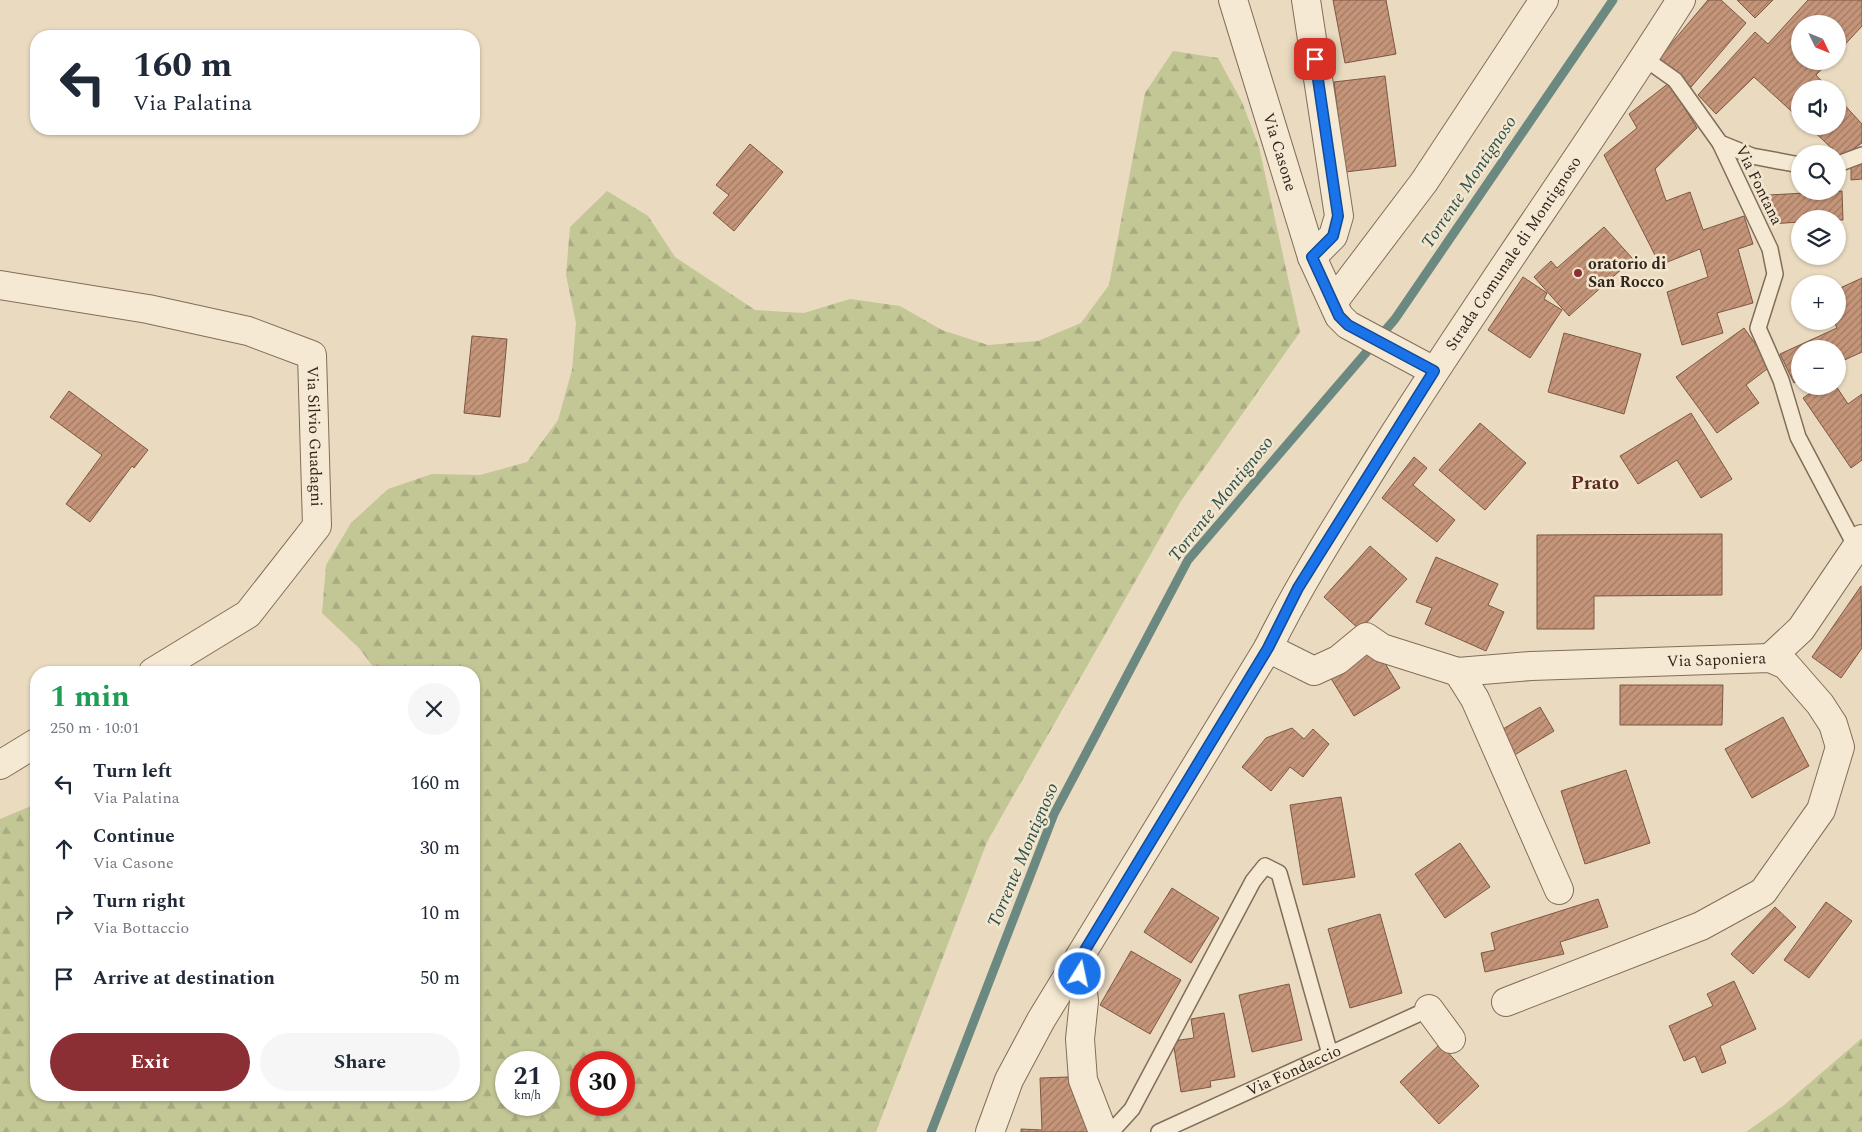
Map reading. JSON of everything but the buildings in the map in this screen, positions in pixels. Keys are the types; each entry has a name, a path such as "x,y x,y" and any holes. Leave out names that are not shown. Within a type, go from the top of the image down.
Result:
{"street":[{"name":"Via Casone","path":"1233,0 1312,257 1334,301 1339,316 1348,325 1422,366"},
{"path":"1306,0 1338,216 1333,236 1312,257"},
{"path":"1334,301 1424,182 1544,0"},
{"name":"Strada Comunale di Montignoso","path":"990,1132 1008,1080 1040,1020 1079,960 1268,648 1298,588 1422,366 1644,58 1681,0"},
{"name":"Via Silvio Guadagni","path":"0,285 148,309 248,331 312,355 317,526 248,614 163,666"},
{"path":"1770,658 1801,629 1859,543"},
{"name":"Via Saponiera","path":"1268,648 1314,671 1338,660 1366,637 1382,648 1458,672 1531,666 1770,658 1786,665 1820,704 1833,724 1840,747 1821,810 1763,892 1701,926 1506,1002"},
{"path":"1458,672 1475,699 1559,890"},
{"path":"0,765 30,747"},
{"path":"1079,960 1084,1001 1080,1039 1083,1080 1103,1132"},
{"path":"1429,1008 1451,1039"}],"lane":[{"name":"Via Fontana","path":"1644,58 1674,80 1720,143 1770,249 1775,274 1758,328 1781,380 1798,437 1859,543"},
{"path":"1720,143 1752,156 1791,163"},
{"path":"1846,161 1862,155"},
{"path":"1111,1132 1132,1109 1249,889 1265,866 1279,873 1330,1054"},
{"name":"Via Fondaccio","path":"1159,1132 1429,1008"}],"green space":[{"path":"1173,51 1218,58 1242,102 1259,147 1300,332 1181,501 987,842 876,1132 0,1132 0,819 30,806 30,1101 480,1101 480,666 372,666 359,648 322,613 326,565 351,523 388,489 432,474 480,475 527,462 558,420 572,370 576,323 566,275 570,227 607,191 648,216 675,257 755,310 804,313 850,299 900,306 942,330 988,345 1038,341 1081,323 1109,285 1145,93"},
{"path":"1862,1038 1862,1132 1746,1132 1783,1106"}],"waterway":[{"name":"Torrente Montignoso","path":"931,1132 1054,814 1188,560 1395,319 1613,0"}],"place":[{"name":"oratorio di San Rocco","path":"1578,273"}],"district":[{"name":"Prato","path":"1595,483"}],"route":[{"path":"1080,974 1079,960 1268,648 1298,588 1434,371 1348,325 1339,316 1334,301 1312,257 1333,236 1338,216 1315,59"}]}
